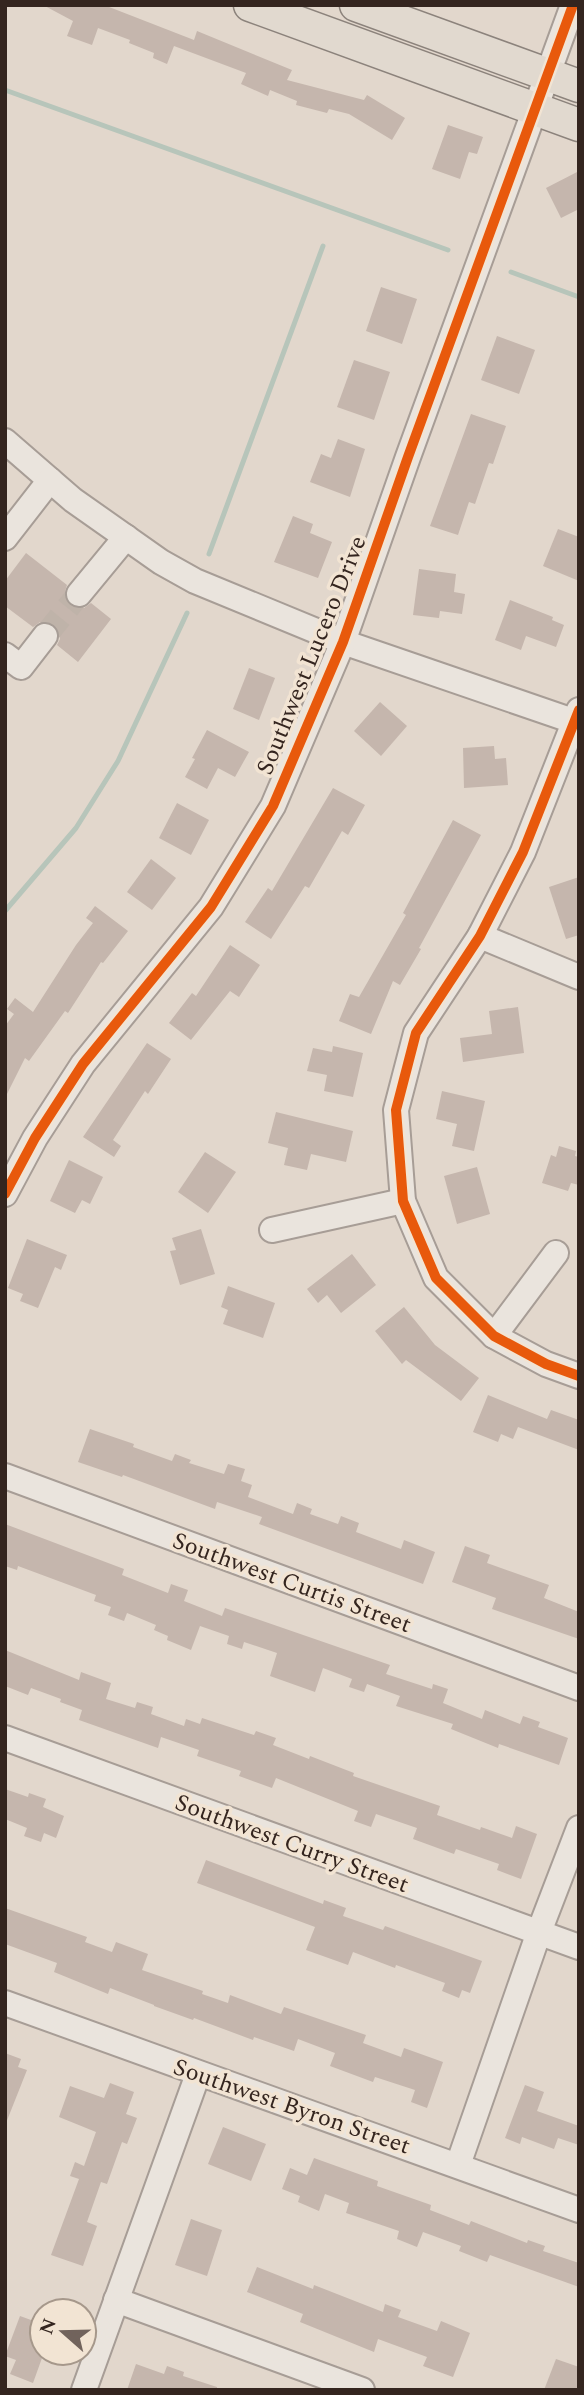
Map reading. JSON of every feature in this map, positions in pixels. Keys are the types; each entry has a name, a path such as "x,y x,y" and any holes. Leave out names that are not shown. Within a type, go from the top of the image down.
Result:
{"main road":[{"path":"250,5 579,125"},
{"path":"356,5 579,86"}],"street":[{"name":"Southwest Lucero Drive","path":"5,1194 35,1138 83,1064 211,907 273,806 343,642 573,5"},
{"path":"5,441 73,500 161,562 195,581 343,642 577,718 523,852 480,936 416,1033 396,1111 404,1201 436,1278 494,1336 546,1364 579,1376"},
{"path":"5,538 50,480"},
{"path":"79,594 126,537"},
{"path":"13,661 45,636"},
{"path":"480,936 579,977"},
{"path":"272,1230 404,1201"},
{"path":"494,1336 556,1253"},
{"name":"Southwest Curtis Street","path":"5,1476 579,1688"},
{"name":"Southwest Curry Street","path":"5,1738 579,1947"},
{"path":"458,2165 539,1932 579,1828"},
{"name":"Southwest Byron Street","path":"5,2003 579,2210"},
{"path":"84,2390 198,2074"},
{"path":"116,2301 362,2390"}],"building":[{"path":"43,5 104,5 194,40 197,31 292,70 287,80 364,100 367,95 405,118 392,140 349,114 329,109 327,113 296,105 297,101 270,90 268,96 241,84 246,73 174,46 167,64 153,58 154,53 129,43 130,40 98,28 92,45 67,36 73,21"},
{"path":"448,125 483,137 477,154 469,152 460,179 432,169"},
{"path":"579,171 579,209 561,218 546,188"},
{"path":"381,287 417,299 402,344 366,331"},
{"path":"497,336 535,350 519,394 481,380"},
{"path":"354,360 390,372 374,420 337,407"},
{"path":"471,414 506,426 493,464 489,463 475,504 469,502 458,535 430,526"},
{"path":"338,439 365,449 350,497 310,482 321,454 331,458"},
{"path":"293,516 313,524 310,533 332,542 318,578 274,562"},
{"path":"558,529 579,537 579,581 543,566"},
{"path":"26,553 67,585 65,599 70,606 84,608 91,603 111,619 78,662 57,645 60,639 59,631 54,624 40,622 33,627 5,606 5,581"},
{"path":"419,569 456,574 454,592 465,594 462,614 440,611 439,618 413,615"},
{"path":"510,600 553,617 552,620 564,625 556,647 526,636 521,650 495,640"},
{"path":"249,668 275,678 259,720 233,709"},
{"path":"380,702 407,726 381,756 354,731"},
{"path":"207,730 249,752 235,777 218,768 207,789 185,777"},
{"path":"494,746 495,759 506,758 508,785 464,788 463,748"},
{"path":"333,788 365,805 348,835 342,831 309,888 305,886 271,939 245,922 268,888 272,891"},
{"path":"177,803 209,820 191,855 159,838"},
{"path":"453,820 481,835 419,948 421,949 400,985 393,981 371,1034 339,1021 350,994 359,997 406,915 403,913"},
{"path":"151,859 176,878 152,910 127,892"},
{"path":"579,877 579,935 566,939 549,887"},
{"path":"95,906 128,931 103,963 101,962 68,1013 65,1011 29,1061 25,1058 5,1098 5,1026 14,1014 7,1009 15,998 33,1012 93,923 86,918"},
{"path":"230,945 260,965 239,997 230,991 191,1040 169,1023 192,993 196,996"},
{"path":"518,1007 524,1053 463,1062 460,1038 492,1034 489,1011"},
{"path":"147,1043 171,1059 148,1094 145,1091 113,1140 121,1146 114,1157 83,1137"},
{"path":"333,1046 363,1053 353,1097 324,1091 327,1075 307,1071 313,1048 332,1052"},
{"path":"442,1091 485,1101 474,1151 452,1146 457,1124 436,1119"},
{"path":"276,1112 353,1131 346,1162 311,1154 307,1170 284,1165 288,1148 268,1143"},
{"path":"559,1146 576,1151 575,1156 579,1157 579,1185 571,1183 568,1191 542,1183 551,1155 556,1157"},
{"path":"205,1152 236,1172 208,1213 178,1192"},
{"path":"69,1160 103,1177 90,1204 82,1200 75,1213 50,1201"},
{"path":"477,1167 490,1214 457,1224 444,1176"},
{"path":"201,1229 215,1274 180,1285 170,1251 176,1250 172,1238"},
{"path":"27,1239 67,1255 61,1270 55,1267 38,1308 20,1301 23,1294 8,1288"},
{"path":"352,1254 376,1285 341,1313 327,1295 318,1303 307,1289"},
{"path":"228,1286 275,1303 263,1338 223,1324 228,1310 221,1307"},
{"path":"404,1307 435,1345 479,1378 461,1401 406,1360 402,1364 375,1331"},
{"path":"488,1395 547,1419 551,1410 579,1420 579,1450 518,1427 513,1439 501,1434 498,1442 473,1432"},
{"path":"90,1429 172,1461 175,1454 191,1460 189,1463 224,1474 228,1464 245,1469 241,1481 252,1485 248,1497 293,1514 297,1503 312,1509 310,1514 338,1524 341,1516 359,1523 356,1532 401,1549 404,1540 435,1552 423,1584 259,1524 262,1517 217,1502 215,1509 123,1475 122,1477 78,1462"},
{"path":"5,1524 124,1569 122,1575 168,1593 171,1584 188,1590 184,1601 222,1616 225,1608 390,1665 386,1674 432,1689 433,1684 448,1689 443,1703 482,1719 485,1710 520,1724 523,1716 540,1722 538,1727 568,1738 559,1765 499,1744 498,1748 451,1729 453,1724 396,1706 400,1696 367,1684 364,1692 349,1687 352,1679 323,1668 315,1692 270,1676 277,1653 244,1642 242,1649 227,1644 229,1636 200,1626 191,1650 167,1640 168,1636 154,1630 156,1625 127,1613 124,1621 108,1615 111,1607 94,1601 96,1595 18,1566 17,1570 5,1566"},
{"path":"465,1546 490,1555 487,1563 549,1585 544,1598 579,1612 579,1639 492,1609 496,1598 452,1582"},
{"path":"5,1650 79,1680 81,1672 111,1683 106,1699 135,1708 137,1702 153,1707 151,1714 184,1726 186,1719 200,1724 202,1718 254,1735 256,1731 276,1738 273,1745 309,1759 310,1756 354,1773 353,1776 440,1806 437,1815 480,1830 481,1827 512,1838 516,1826 537,1834 521,1879 497,1870 499,1864 456,1849 454,1854 413,1839 417,1828 376,1814 371,1827 354,1821 358,1811 276,1778 272,1788 239,1776 241,1771 197,1756 199,1750 161,1737 158,1748 79,1720 82,1710 60,1702 61,1699 31,1688 28,1695 5,1686"},
{"path":"5,1789 28,1797 29,1793 46,1799 43,1807 64,1816 56,1838 44,1833 41,1842 24,1836 27,1828 5,1819"},
{"path":"206,1860 323,1904 324,1900 346,1908 343,1916 383,1930 385,1926 482,1961 470,1993 462,1990 459,1998 442,1991 445,1983 353,1952 348,1965 306,1950 315,1927 197,1883"},
{"path":"5,1908 87,1937 85,1942 112,1952 116,1942 148,1954 142,1970 203,1991 202,1994 228,2003 230,1995 281,2014 284,2007 366,2035 363,2043 401,2057 404,2048 443,2062 427,2108 411,2102 415,2090 375,2077 373,2082 330,2066 335,2053 298,2039 294,2051 254,2037 253,2040 110,1988 108,1994 54,1972 57,1963 5,1944"},
{"path":"5,2053 21,2059 18,2067 27,2070 6,2123"},
{"path":"110,2083 134,2092 126,2114 137,2118 127,2144 122,2142 107,2184 101,2182 87,2222 97,2226 83,2266 51,2255 79,2179 70,2176 75,2162 84,2166 96,2132 59,2117 70,2086 104,2098"},
{"path":"525,2085 544,2092 537,2111 579,2126 579,2145 558,2138 554,2149 522,2137 520,2144 505,2138"},
{"path":"223,2127 266,2144 251,2181 208,2164"},
{"path":"314,2158 378,2181 377,2186 431,2205 430,2210 469,2225 471,2221 527,2243 528,2240 545,2246 543,2251 579,2263 579,2287 490,2255 487,2262 459,2251 461,2246 423,2232 417,2247 397,2239 399,2231 346,2213 349,2203 325,2194 319,2211 298,2202 300,2196 282,2189 290,2168 307,2175"},
{"path":"191,2219 222,2230 207,2276 175,2265"},
{"path":"257,2267 313,2289 314,2285 383,2312 385,2304 401,2310 398,2317 437,2331 441,2321 470,2333 453,2377 423,2366 427,2357 378,2339 374,2352 300,2322 303,2314 247,2292"},
{"path":"20,2316 28,2319 28,2367 39,2367 33,2383 10,2374 16,2360 5,2356"},
{"path":"556,2359 579,2367 579,2390 544,2390"},
{"path":"136,2364 164,2374 167,2366 184,2372 183,2376 217,2387 217,2390 127,2390"}],"waterway":[{"path":"5,90 448,250"},
{"path":"209,554 323,246"},
{"path":"511,272 579,297"},
{"path":"5,911 76,828 118,761 187,613"}],"tunnel":[{"path":"45,636 79,594"}],"cycle path":[{"path":"5,1194 35,1138 83,1064 211,907 273,806 343,642 573,5"},
{"path":"579,710 523,852 480,936 416,1033 396,1110 403,1201 436,1278 494,1336 546,1364 579,1376"}]}
